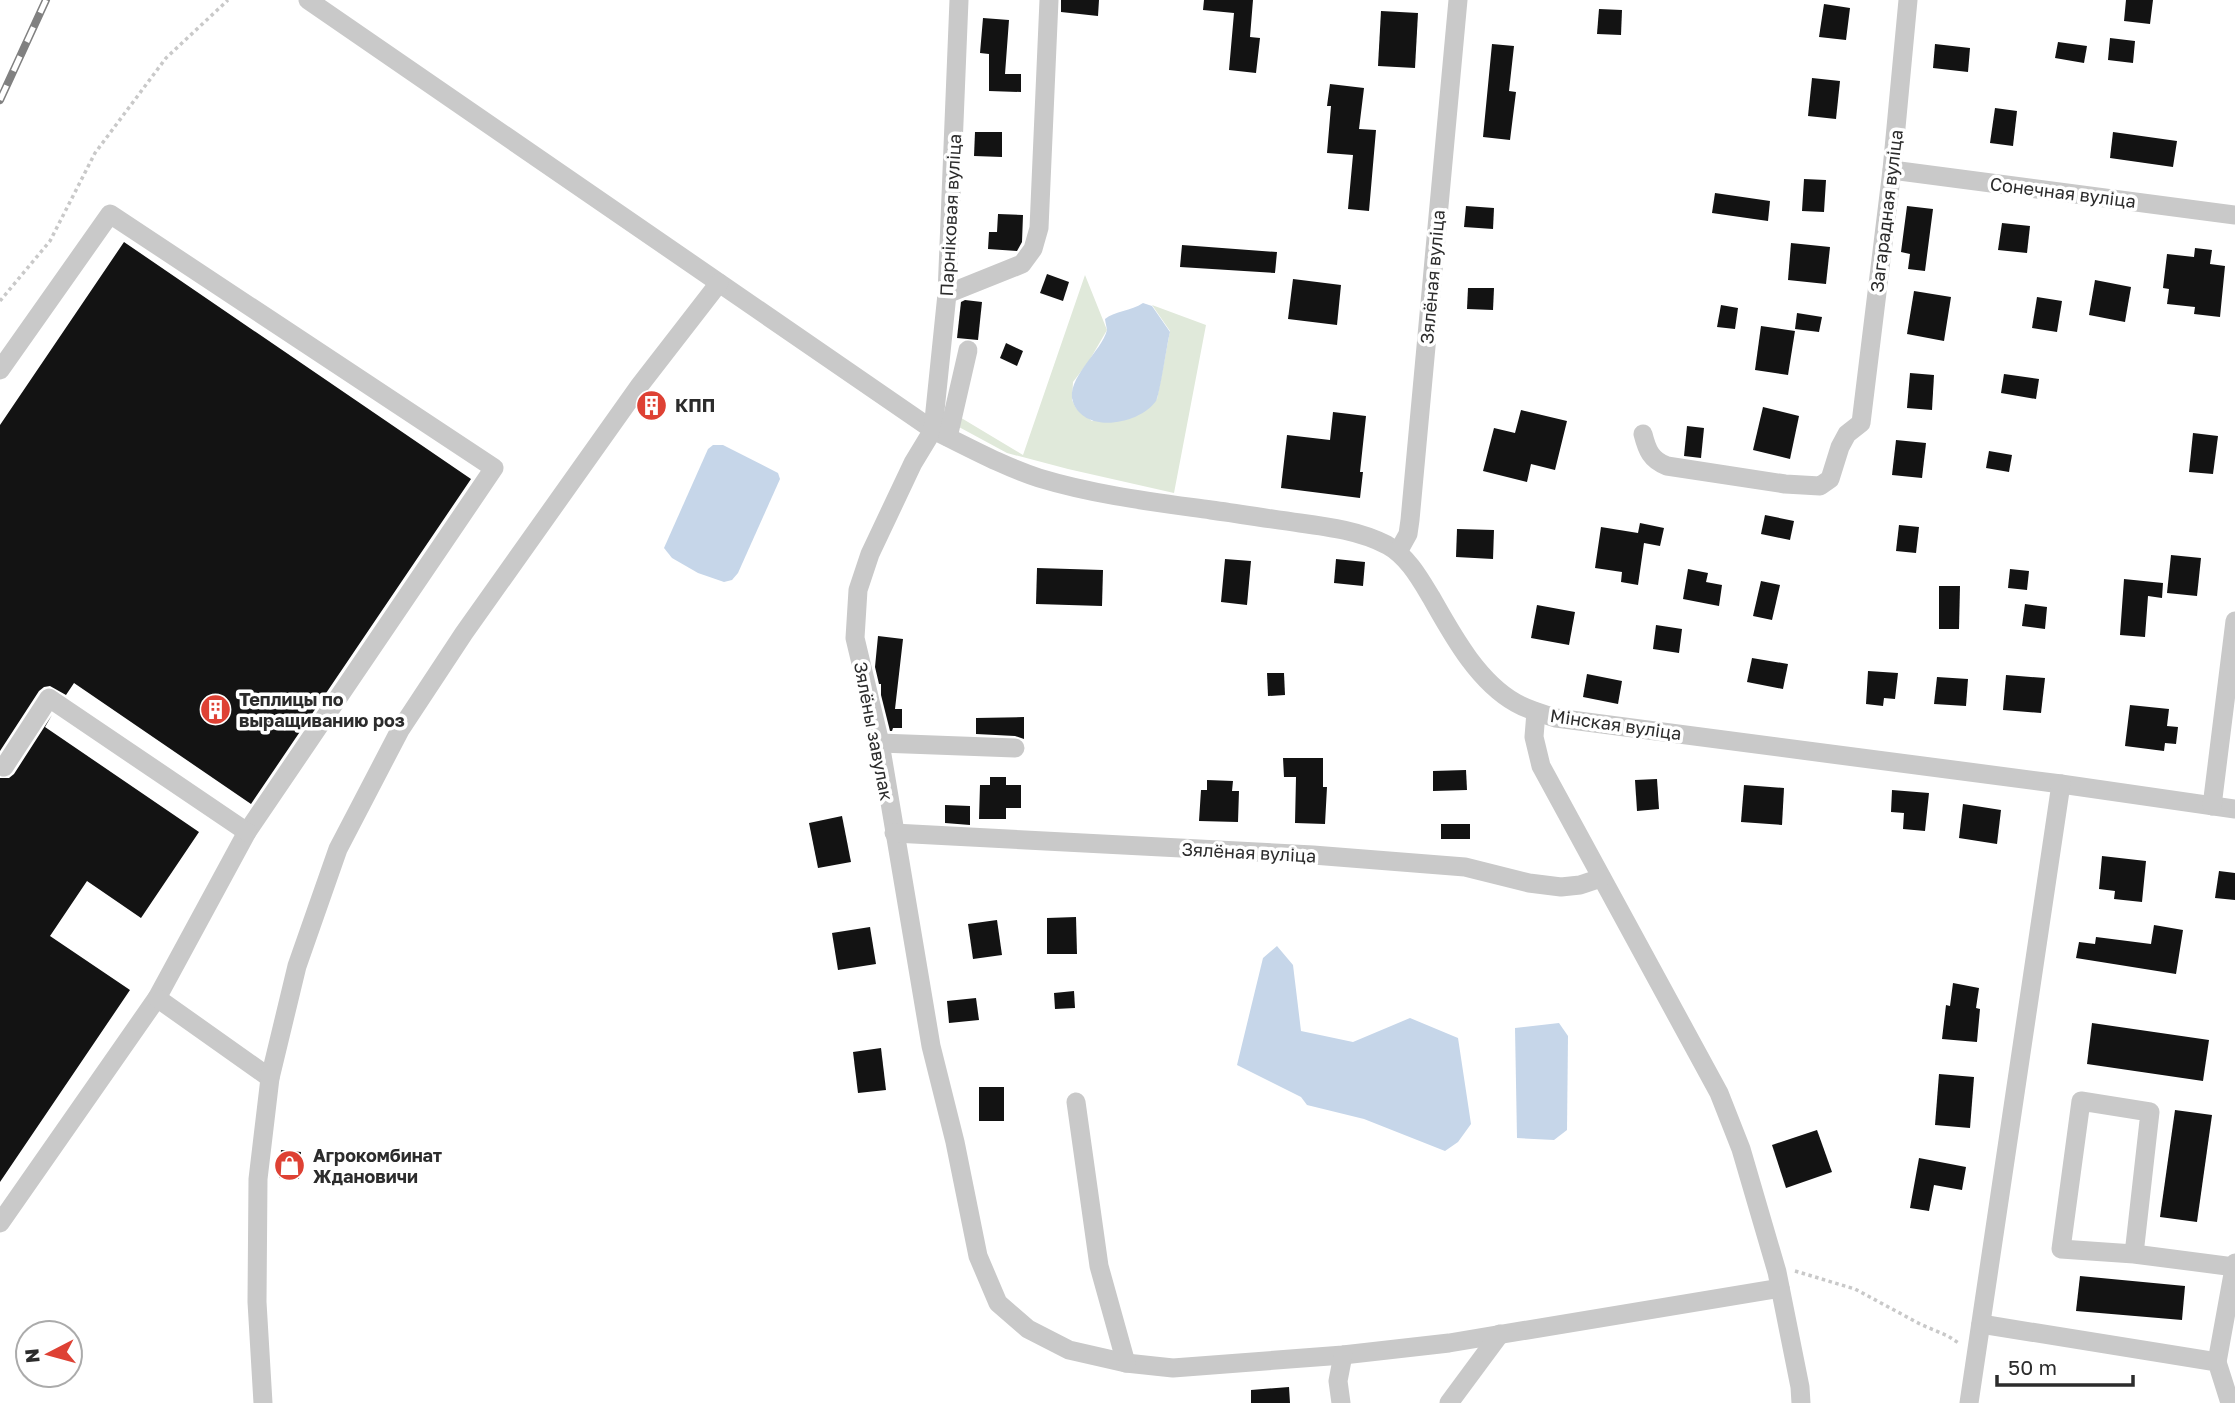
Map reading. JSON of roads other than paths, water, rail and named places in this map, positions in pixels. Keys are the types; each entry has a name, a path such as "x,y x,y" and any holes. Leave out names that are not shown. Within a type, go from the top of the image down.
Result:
{"street":[{"name":"Мінская вуліца","path":"308,0 947,437 1038,478 1150,501 1345,530 1367,536 1398,552 1420,578 1477,669 1496,690 1516,704 1556,718 2235,809"},
{"name":"Парніковая вуліца","path":"947,437 947,294 959,0"},
{"path":"947,294 1022,264 1033,249 1039,228 1049,0"},
{"name":"Зялёная вуліца","path":"1398,552 1408,534 1410,520 1458,0"},
{"name":"Загарадная вуліца","path":"1643,434 1648,452 1657,462 1667,466 1785,484 1820,486 1830,479 1847,434 1861,423 1892,170 1908,0"},
{"name":"Сонечная вуліца","path":"1892,170 2235,215"},
{"path":"0,370 110,214 494,468 247,832 157,998 0,1223"},
{"path":"263,1403 257,1302 258,1179 270,1078 297,966 338,849 400,730 464,633 624,407 719,283"},
{"path":"947,437 968,350"},
{"name":"Зялёны завулак","path":"947,437 913,463 870,554 858,590 855,638 880,743 931,1046 955,1142 978,1256 999,1303 1028,1329 1069,1350 1126,1363 1172,1368 1343,1355 1449,1343 1778,1280"},
{"path":"2212,806 2235,621"},
{"path":"4,767 49,698 247,832"},
{"path":"1536,712 1534,737 1541,766 1719,1093 1741,1149 1778,1280 1801,1403"},
{"path":"880,743 1014,748"},
{"path":"1969,1403 2061,784"},
{"name":"Зялёная вуліца","path":"894,833 1300,854 1465,867 1529,883 1561,887 1580,886 1601,878"},
{"path":"157,998 270,1078"},
{"path":"2134,1254 2150,1112 2081,1101 2061,1249 2134,1254 2235,1266 2217,1362 2230,1403"},
{"path":"1076,1102 1099,1266 1126,1363"},
{"path":"1981,1324 2217,1362"},
{"path":"1449,1403 1500,1334"},
{"path":"1340,1403 1338,1381 1343,1355"}],"water":[{"path":"1143,303 1152,306 1170,332 1156,401 1138,416 1126,420 1100,422 1089,419 1079,412 1073,402 1074,384 1104,338 1107,330 1105,319"},
{"path":"713,445 723,445 778,473 780,479 738,573 732,580 724,582 698,573 672,558 664,548 708,449"},
{"path":"1277,946 1293,965 1301,1031 1353,1042 1410,1018 1458,1038 1471,1124 1458,1142 1445,1151 1364,1119 1307,1105 1301,1097 1237,1065 1263,958"},
{"path":"1559,1023 1568,1036 1567,1130 1554,1140 1517,1138 1515,1028"}],"railway":[{"path":"0,100 46,0"}],"place":[{"name":"КПП","path":"652,405"},
{"name":"Теплицы по выращиванию роз","path":"216,709"},
{"name":"Агрокомбинат Ждановичи","path":"290,1165"}]}
